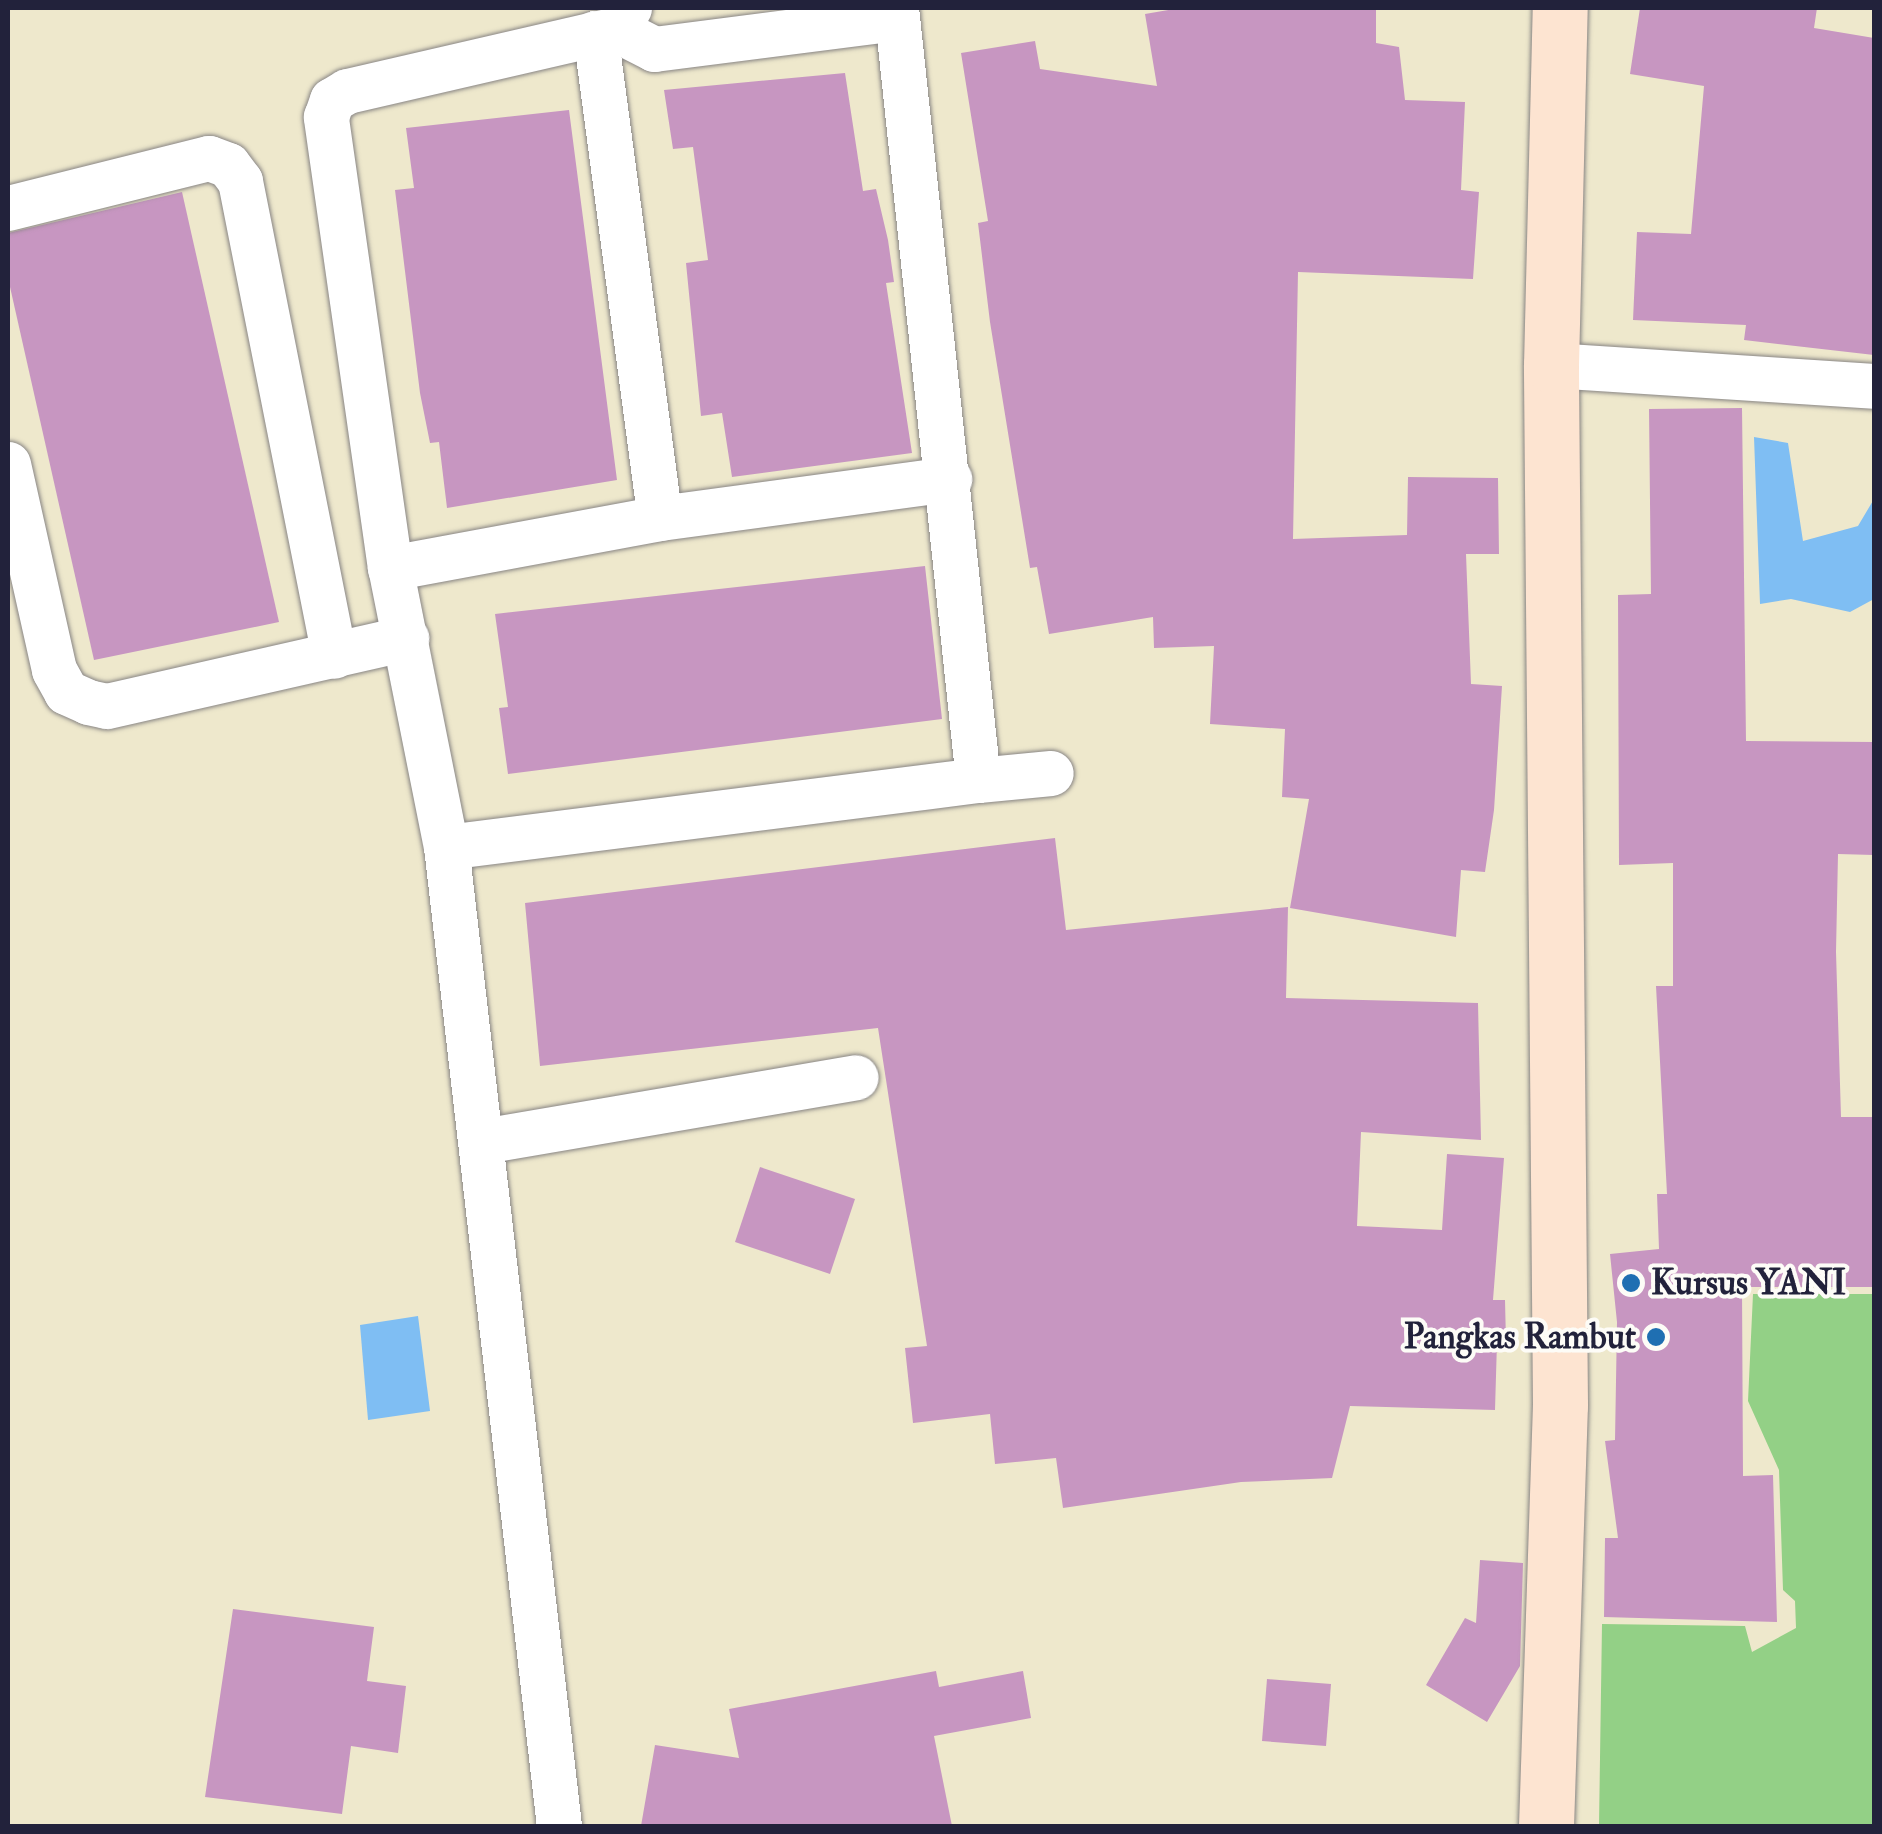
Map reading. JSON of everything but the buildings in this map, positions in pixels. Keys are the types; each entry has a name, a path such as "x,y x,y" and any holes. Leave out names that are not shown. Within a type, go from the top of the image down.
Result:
{"street":[{"path":"1546,1826 1560,1405 1551,365 1560,8"},
{"path":"559,1826 483,1142 446,848 390,568 326,117 332,100 628,25 897,13 978,780"},
{"path":"628,25 660,518"},
{"path":"8,208 209,158 228,165 240,181 334,656"},
{"path":"1551,365 1874,386"},
{"path":"8,464 54,670 66,692 107,706 406,638"},
{"path":"390,568 660,518 949,479"},
{"path":"446,848 1051,772"},
{"path":"483,1142 856,1078"}],"green space":[{"path":"1753,1294 1874,1294 1874,1826 1599,1826 1602,1624 1745,1626 1752,1652 1796,1628 1795,1601 1783,1590 1779,1470 1748,1401"}],"water":[{"path":"1754,437 1788,443 1803,541 1858,526 1874,499 1874,599 1850,612 1791,599 1760,604"},
{"path":"418,1316 430,1411 368,1420 360,1325"}],"place":[{"name":"Kursus YANI","path":"1631,1283"},
{"name":"Pangkas Rambut","path":"1656,1337"}]}
